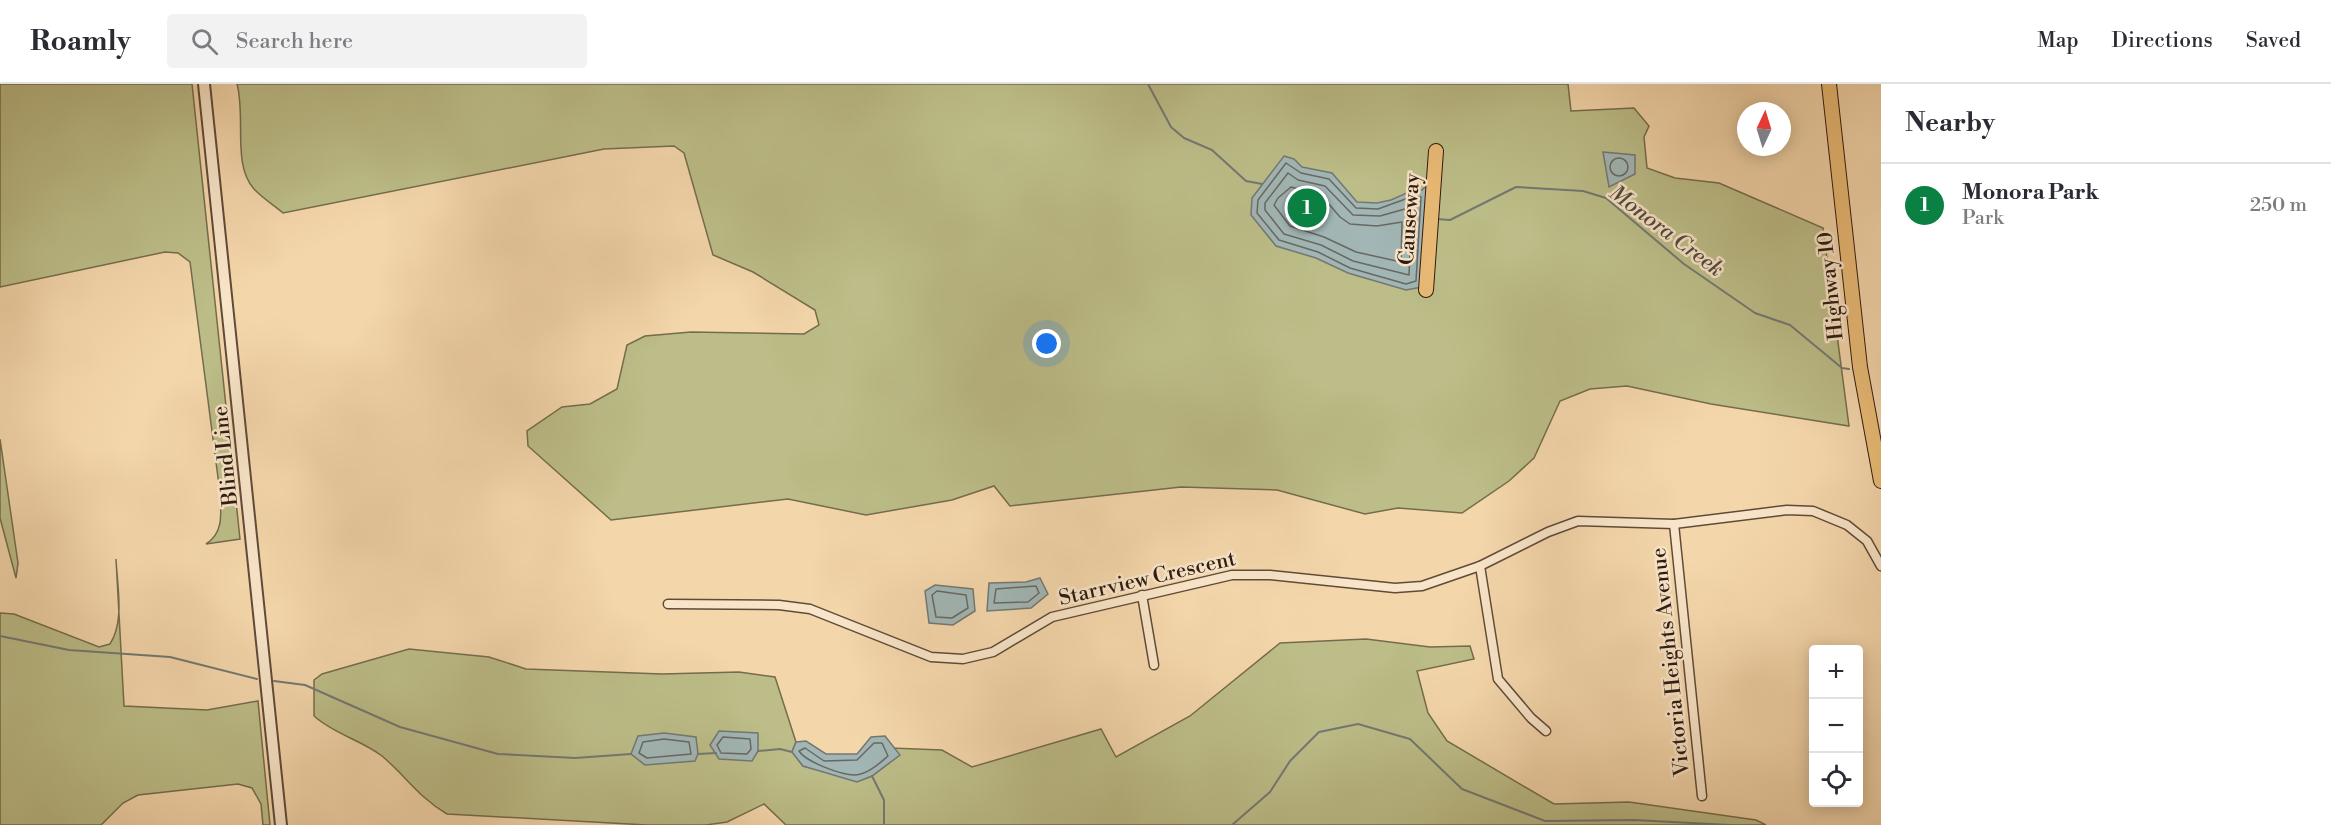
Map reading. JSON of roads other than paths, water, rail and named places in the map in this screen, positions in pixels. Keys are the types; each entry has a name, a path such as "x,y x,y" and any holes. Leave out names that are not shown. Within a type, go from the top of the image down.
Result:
{"highway":[{"name":"Highway 10","path":"1829,84 1860,367 1881,481"},
{"name":"Causeway","path":"1426,290 1436,151"}],"street":[{"name":"Blind Line","path":"204,84 281,825"},
{"name":"Starrview Crescent","path":"668,604 779,605 810,609 931,657 963,659 993,652 1052,617 1246,573 1410,587 1446,580 1574,522 1674,524 1787,510 1813,511 1847,525 1867,541 1881,566"},
{"name":"Victoria Heights Avenue","path":"1674,524 1702,796"},
{"path":"1480,566 1498,679 1531,718 1546,731"},
{"path":"1142,595 1154,665"}],"water":[{"path":"1603,152 1635,155 1635,174 1609,187"},
{"path":"1284,156 1294,159 1302,167 1332,173 1357,202 1377,203 1391,200 1409,192 1422,190 1428,184 1422,287 1406,290 1348,273 1316,258 1276,246 1251,215 1252,198"},
{"path":"1040,578 1048,594 1031,608 987,611 989,583 1026,582"},
{"path":"935,585 973,589 975,611 953,625 929,623 925,591"},
{"path":"719,731 758,733 758,751 752,761 719,759 710,745"},
{"path":"664,733 696,737 698,754 695,761 645,765 631,754 638,736"},
{"path":"885,736 900,755 872,776 857,782 803,766 792,752 796,742 806,741 826,754 857,754 871,737"}],"waterway":[{"name":"Monora Creek","path":"1148,84 1171,127 1184,138 1212,150 1246,181 1262,184"},
{"name":"Monora Creek","path":"1437,219 1450,220 1516,187 1583,191 1606,198 1684,264 1755,313 1790,325 1842,368 1849,369"},
{"path":"0,636 69,650 170,657 257,679"},
{"path":"274,681 305,685 400,727 498,754 575,758 631,754"},
{"path":"1232,825 1270,792 1290,761 1319,732 1358,724 1410,739 1462,789 1545,821 1634,820 1730,825"},
{"path":"758,751 780,749 792,752"},
{"path":"698,754 716,753"},
{"path":"872,776 884,800 884,825"}],"place":[{"name":"Monora Park","path":"1307,208"}]}
